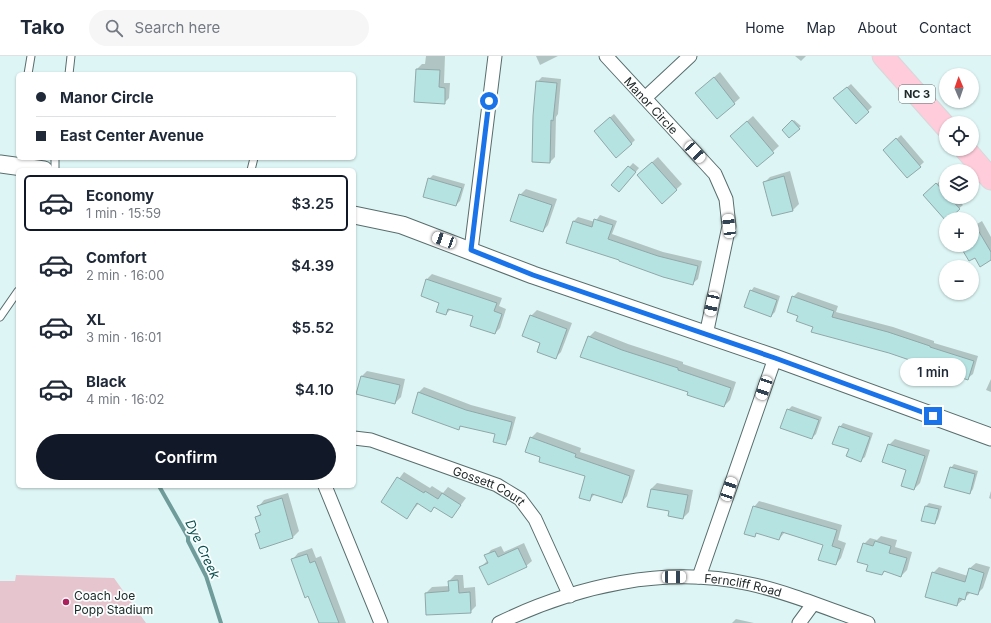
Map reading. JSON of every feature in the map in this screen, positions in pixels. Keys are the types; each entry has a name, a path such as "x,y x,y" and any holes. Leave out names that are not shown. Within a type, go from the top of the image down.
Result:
{"main road":[{"name":"NC 3","path":"888,58 939,119"},
{"path":"971,156 991,179"}],"street":[{"path":"471,250 495,56"},
{"name":"Manor Circle","path":"606,56 715,174 726,199 729,226 706,335"},
{"path":"645,98 690,56"},
{"path":"0,164 29,168"},
{"path":"356,215 402,225 471,250 533,275 775,358 991,437"},
{"path":"699,577 775,358"},
{"name":"Gossett Court","path":"356,438 371,440 497,485 520,499 535,519 570,596"},
{"path":"326,488 381,623"},
{"name":"Ferncliff Road","path":"500,623 531,608 570,596 614,584 662,576 699,577 751,584 868,623"},
{"path":"799,623 813,604"}],"lane":[{"path":"28,72 31,56"},
{"path":"68,72 71,56"},
{"path":"0,317 16,294"}],"shaded area":[{"name":"Coach Joe Popp Stadium","path":"16,575 114,578 146,623 0,623 0,581 15,581"}],"building":[{"path":"416,69 440,70 439,87 445,88 445,104 414,102"},
{"path":"714,77 735,104 717,119 695,93"},
{"path":"536,81 557,83 553,121 551,120 550,163 532,162 533,116"},
{"path":"847,87 869,112 856,124 833,98"},
{"path":"610,117 632,144 616,158 594,131"},
{"path":"792,120 800,129 789,138 782,130"},
{"path":"747,121 774,153 757,167 730,136"},
{"path":"896,138 921,167 907,178 883,150"},
{"path":"652,162 677,190 662,204 637,175"},
{"path":"628,166 636,172 619,192 611,185"},
{"path":"784,176 793,211 772,216 763,182"},
{"path":"428,178 462,188 456,206 423,197"},
{"path":"936,183 939,186 939,204 955,204 960,209 957,212 939,213 923,195"},
{"path":"519,194 552,205 543,232 510,221"},
{"path":"594,219 613,225 608,239 658,256 698,266 693,285 663,277 619,260 566,243 573,221 592,227"},
{"path":"979,232 991,252 991,260 980,267 979,260 976,260 975,258 968,260 964,252 979,252"},
{"path":"426,279 497,303 494,311 502,314 495,334 470,326 473,316 448,309 446,315 436,312 439,303 421,296"},
{"path":"750,290 777,300 771,317 744,307"},
{"path":"792,296 834,311 832,317 888,332 974,361 968,380 889,353 811,332 813,327 796,321 798,316 787,312"},
{"path":"530,315 567,329 556,359 537,352 540,343 522,336"},
{"path":"588,336 622,350 678,368 678,370 731,388 724,407 687,395 688,392 580,357"},
{"path":"361,376 400,385 395,404 356,394"},
{"path":"418,392 466,410 512,422 506,445 493,442 495,434 460,426 459,430 412,413"},
{"path":"787,409 819,420 812,439 780,428"},
{"path":"839,426 870,437 861,462 846,456 849,449 832,444"},
{"path":"530,437 576,454 575,457 630,476 622,503 592,494 590,501 579,498 585,476 539,462 540,457 525,452"},
{"path":"888,444 925,456 914,490 901,486 906,470 882,462"},
{"path":"950,467 975,474 970,494 944,487"},
{"path":"397,477 424,493 425,491 438,499 442,493 461,505 452,518 434,507 431,512 417,503 407,519 381,502"},
{"path":"651,489 688,495 683,519 668,516 669,511 647,507"},
{"path":"282,498 293,538 260,549 255,534 260,532 255,517 261,515 257,506"},
{"path":"753,506 837,530 832,546 841,549 836,565 818,560 823,545 782,532 779,540 756,533 755,537 744,534"},
{"path":"925,506 939,509 935,524 921,521"},
{"path":"875,541 891,546 889,553 907,558 901,577 884,571 882,575 866,571 868,565 857,562 863,543 873,546"},
{"path":"518,548 527,567 488,585 479,567 488,563 484,555 495,551 498,557"},
{"path":"307,554 310,563 315,561 339,623 319,623 308,596 305,598 291,559"},
{"path":"969,568 984,573 978,595 967,592 965,600 959,598 957,606 925,597 932,572 965,582"},
{"path":"458,580 459,593 470,592 471,613 426,615 425,593 449,591 448,581"}],"waterway":[{"name":"Dye Creek","path":"160,488 188,537 188,541 206,576 221,623"}],"place":[{"name":"Coach Joe Popp Stadium","path":"66,602"}],"route":[{"path":"489,101 471,250 533,275 775,358 933,416"}]}
